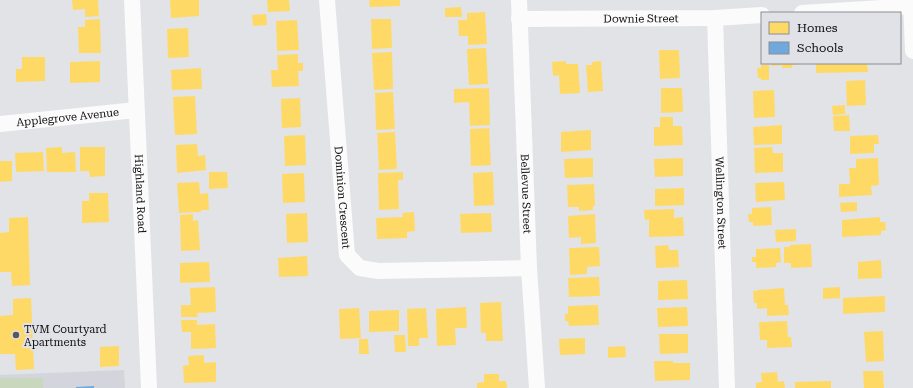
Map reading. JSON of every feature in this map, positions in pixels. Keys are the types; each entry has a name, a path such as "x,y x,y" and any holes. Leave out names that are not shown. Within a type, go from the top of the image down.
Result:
{"street":[{"name":"Highland Road","path":"132,0 149,388"},
{"name":"Dominion Crescent","path":"327,0 347,255 360,268 378,272 529,268"},
{"name":"Bellevue Street","path":"519,0 529,268 537,388"},
{"path":"814,12 912,4 913,51"},
{"name":"Downie Street","path":"519,19 715,18 761,15"},
{"name":"Wellington Street","path":"715,18 727,388"},
{"name":"Applegrove Avenue","path":"0,124 136,110"}],"shaded area":[{"path":"124,370 125,388 0,388 0,375"}],"green space":[{"path":"0,378 43,378 43,388 0,388"}],"building: Homes":[{"path":"72,0 98,0 99,16 85,17 85,9 73,10"},
{"path":"170,0 199,0 199,16 171,18"},
{"path":"267,0 289,0 290,11 268,12"},
{"path":"369,0 400,0 400,6 370,7"},
{"path":"461,7 462,17 445,17 445,8"},
{"path":"485,12 487,44 468,45 468,36 459,36 458,20 467,20 467,13"},
{"path":"266,14 267,25 253,26 252,15"},
{"path":"100,19 101,53 79,53 78,27 85,27 85,20"},
{"path":"371,19 391,19 392,48 372,49"},
{"path":"297,20 299,50 277,51 276,21"},
{"path":"188,28 189,57 168,58 167,29"},
{"path":"486,48 488,84 469,85 467,49"},
{"path":"659,50 679,50 680,78 660,79"},
{"path":"392,52 393,89 374,90 372,53"},
{"path":"298,54 298,63 303,63 303,71 298,71 299,86 272,87 271,70 278,70 277,55"},
{"path":"22,57 45,57 45,81 16,82 16,69 22,69"},
{"path":"100,61 100,82 70,83 70,62"},
{"path":"566,61 566,64 578,64 580,93 560,94 559,75 553,76 552,62"},
{"path":"601,61 603,91 588,92 586,65 592,65 592,62"},
{"path":"772,64 798,64 792,65 792,68 782,68 782,65 772,66"},
{"path":"816,64 867,64 868,72 816,73"},
{"path":"761,65 769,65 769,80 761,80 761,78 758,78 757,68 761,68"},
{"path":"201,68 202,89 172,90 171,70"},
{"path":"865,80 866,105 847,106 846,81"},
{"path":"489,88 490,125 470,126 469,102 454,103 454,89"},
{"path":"661,88 682,88 683,112 661,113"},
{"path":"774,90 775,117 754,118 753,91"},
{"path":"393,92 395,129 376,130 375,93"},
{"path":"195,96 197,134 175,135 173,97"},
{"path":"300,98 301,127 282,128 281,99"},
{"path":"845,105 845,114 833,115 832,106"},
{"path":"849,115 850,131 834,131 833,116"},
{"path":"660,117 673,117 673,126 682,126 683,145 654,146 654,127 660,127"},
{"path":"782,125 782,144 754,145 753,127"},
{"path":"489,128 491,165 471,166 470,129"},
{"path":"591,130 591,150 561,152 561,132"},
{"path":"395,132 397,169 379,170 377,133"},
{"path":"305,135 306,165 285,166 284,136"},
{"path":"878,135 879,144 874,144 874,153 850,154 850,136"},
{"path":"197,144 198,156 205,155 206,170 177,173 176,145"},
{"path":"62,147 62,153 75,152 76,172 47,172 46,148"},
{"path":"80,147 105,147 105,176 90,177 89,171 80,171"},
{"path":"772,147 773,153 783,153 783,172 755,173 754,148"},
{"path":"43,152 44,171 16,172 15,153"},
{"path":"593,158 593,177 565,178 564,159"},
{"path":"683,158 683,176 655,177 654,159"},
{"path":"878,158 879,185 871,186 872,195 839,197 839,184 850,184 849,168 856,168 856,159"},
{"path":"0,161 12,161 12,181 0,182"},
{"path":"209,172 227,172 228,188 209,189"},
{"path":"403,172 403,180 398,180 399,209 379,210 378,173"},
{"path":"493,172 494,205 474,206 473,173"},
{"path":"304,173 305,202 283,203 282,174"},
{"path":"199,182 200,194 208,193 209,210 179,213 177,183"},
{"path":"784,182 785,200 756,202 755,183"},
{"path":"594,184 595,206 593,206 593,210 579,211 579,207 568,207 567,185"},
{"path":"684,188 684,205 655,206 655,189"},
{"path":"89,193 108,193 109,222 82,223 82,201 89,201"},
{"path":"857,202 857,211 841,212 840,203"},
{"path":"771,207 772,225 753,226 753,222 749,222 748,214 752,214 752,208"},
{"path":"674,209 674,218 683,217 684,236 649,237 649,219 645,220 644,210"},
{"path":"414,212 415,231 407,232 407,238 377,239 376,218 403,217 402,213"},
{"path":"307,213 308,242 287,243 286,214"},
{"path":"491,213 492,232 461,233 460,214"},
{"path":"193,214 193,221 198,220 200,250 181,251 180,215"},
{"path":"595,214 596,243 581,244 581,237 569,238 568,216"},
{"path":"28,217 30,285 12,286 11,272 0,272 0,233 9,232 9,218"},
{"path":"880,217 880,222 885,222 886,230 881,231 881,235 842,237 842,220"},
{"path":"796,229 796,241 776,242 775,230"},
{"path":"811,244 812,267 791,268 791,263 784,263 784,247 790,247 790,245"},
{"path":"668,245 669,250 678,250 679,267 656,268 655,246"},
{"path":"599,247 600,266 587,267 587,274 570,275 569,248"},
{"path":"780,248 781,262 776,263 776,267 756,268 756,262 752,262 752,257 756,257 756,249"},
{"path":"307,256 308,276 279,277 278,258"},
{"path":"881,260 882,278 858,279 858,262"},
{"path":"209,262 210,282 180,283 180,263"},
{"path":"599,277 600,296 569,297 568,278"},
{"path":"687,280 688,299 658,300 658,281"},
{"path":"215,287 216,312 197,313 198,317 181,317 181,305 191,305 190,288"},
{"path":"840,287 840,298 823,299 823,288"},
{"path":"784,288 785,305 788,305 789,315 767,316 767,308 757,309 757,303 754,303 753,291"},
{"path":"885,296 885,312 843,314 843,298"},
{"name":"TVM Courtyard Apartments","path":"31,298 34,369 16,370 15,354 0,354 0,316 13,315 13,299"},
{"path":"501,302 503,341 486,341 486,333 481,333 480,303"},
{"path":"598,305 599,325 569,326 568,321 565,321 565,314 568,314 568,306"},
{"path":"466,307 467,328 455,328 456,345 437,346 436,309"},
{"path":"687,307 688,326 658,327 657,308"},
{"path":"359,308 361,338 340,339 339,309"},
{"path":"426,308 428,338 419,338 419,346 408,346 407,309"},
{"path":"399,310 399,331 369,332 369,311"},
{"path":"181,320 197,320 197,325 215,324 216,348 191,349 191,332 182,332"},
{"path":"787,321 788,337 791,337 792,347 767,348 767,340 760,340 759,322"},
{"path":"883,331 884,361 866,362 864,332"},
{"path":"659,334 688,334 688,353 660,354"},
{"path":"394,335 405,335 406,352 395,352"},
{"path":"585,338 585,354 560,355 559,339"},
{"path":"359,339 368,339 369,354 359,354"},
{"path":"119,346 119,366 100,367 100,347"},
{"path":"625,346 626,357 608,358 608,347"},
{"path":"204,355 204,363 216,362 216,382 184,383 183,366 189,365 188,356"},
{"path":"654,361 690,363 690,380 655,381"},
{"path":"863,371 883,371 884,388 864,388"},
{"path":"777,372 778,382 784,381 785,388 756,388 756,383 762,382 761,373"},
{"path":"484,374 499,374 499,381 506,381 507,388 477,388 477,383 484,382"},
{"path":"831,381 831,388 795,388 795,382"}],"building: Schools":[{"path":"94,386 94,388 76,388 76,387"}],"place":[{"name":"TVM Courtyard Apartments","path":"16,335"}]}
